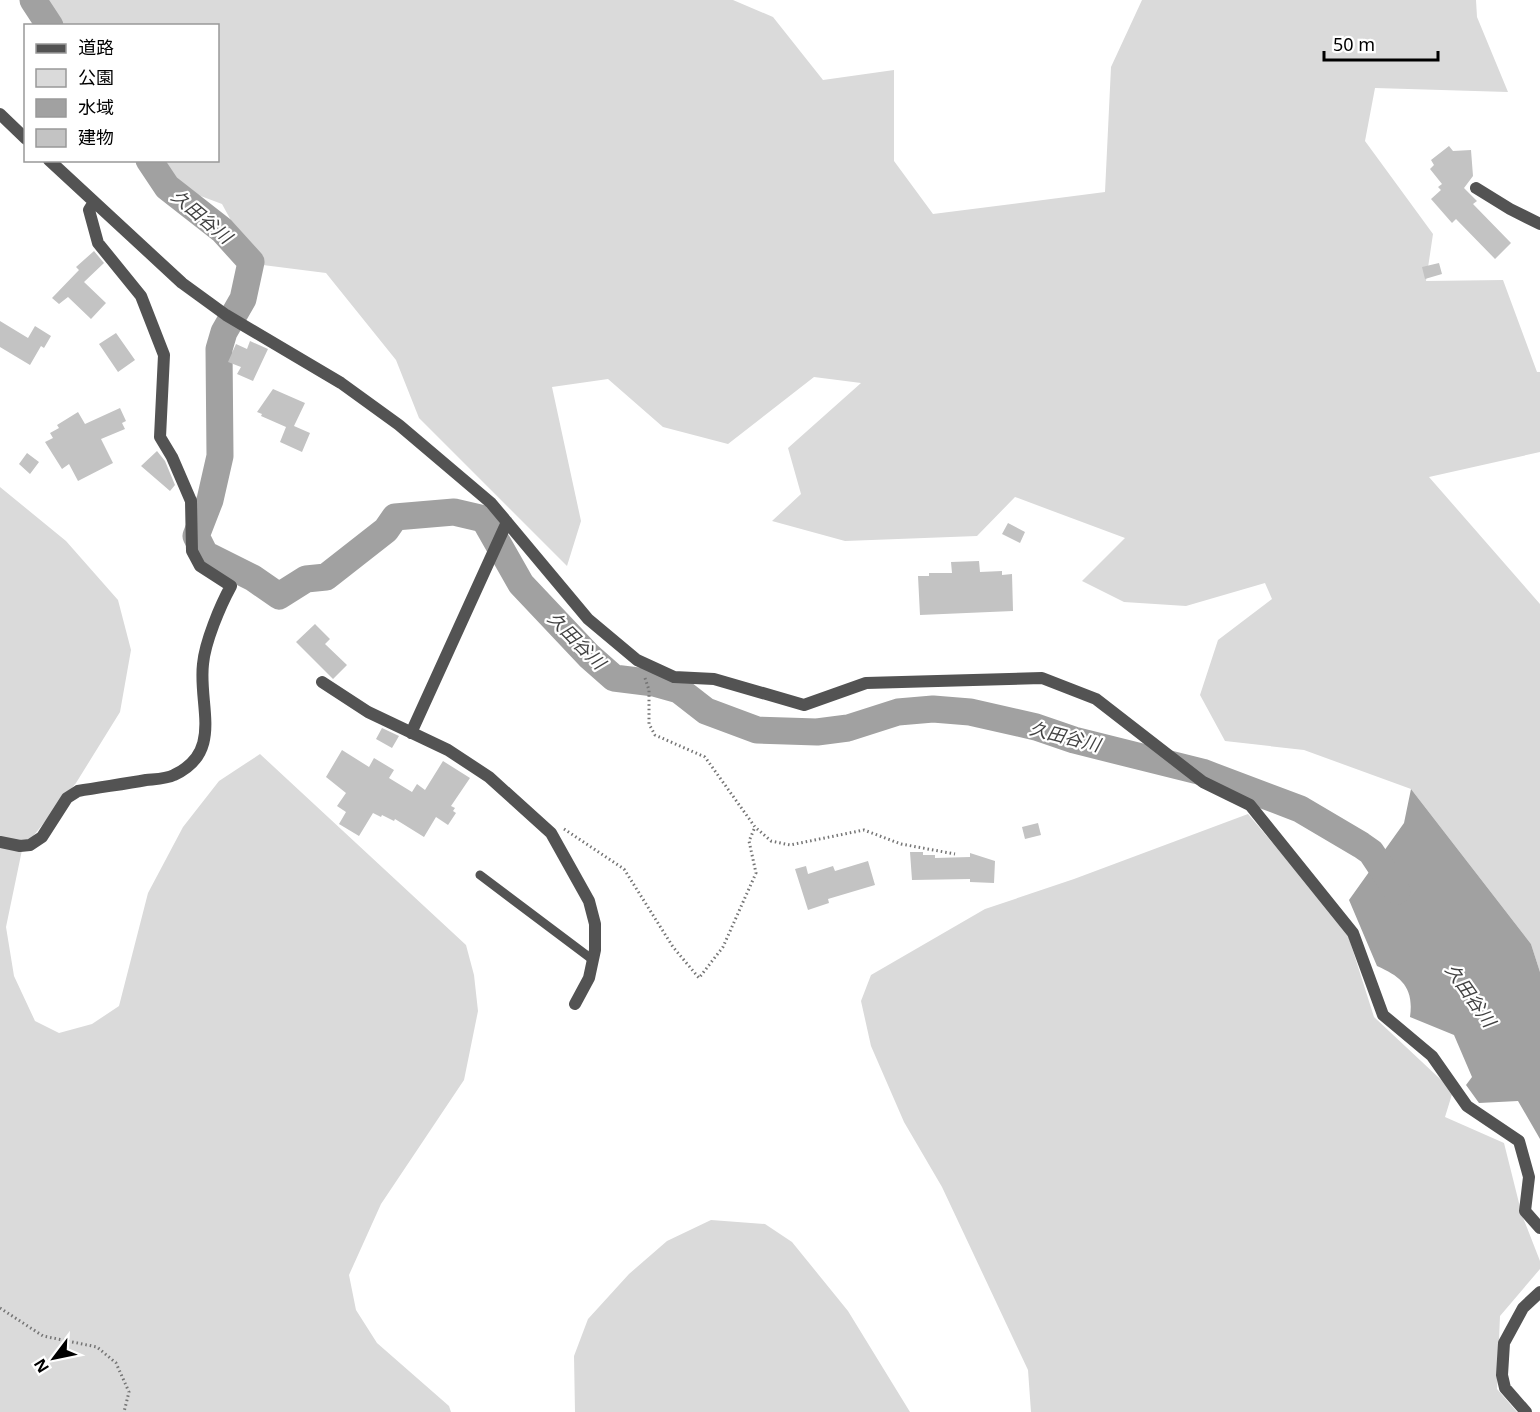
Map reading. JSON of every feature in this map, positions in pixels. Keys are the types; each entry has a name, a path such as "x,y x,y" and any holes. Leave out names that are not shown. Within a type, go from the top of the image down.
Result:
{"street":[{"path":"0,114 24,137"},
{"path":"51,162 182,283 226,315 341,383 399,425 491,503 588,619 637,660 674,677 714,679 804,705 866,683 1042,678 1096,699 1203,782 1250,805 1353,933 1383,1015 1432,1056 1467,1106 1519,1141 1529,1177 1525,1211 1540,1228"},
{"path":"1476,188 1540,224"},
{"path":"0,842 21,846 30,845 42,837 67,798 78,791 173,776 194,761 204,747 206,721 203,661 221,604 231,586 200,566 192,551 191,501 172,457 160,437 164,355 141,296 98,243 89,210 93,202"},
{"path":"411,733 507,522"},
{"path":"322,682 368,712 448,750 489,777 551,833 589,901 595,924 593,960 589,978 575,1004"},
{"path":"1526,1412 1505,1388 1502,1375 1504,1343 1523,1308 1540,1292"}],"lane":[{"path":"480,875 593,960"}],"path":[{"path":"638,670 646,678 649,690 650,724 655,735 705,757 755,827 771,841 790,845 864,830 901,844 955,854"},
{"path":"551,833 565,829 624,869 672,947 699,978 723,947 756,873 749,841 755,827"},
{"path":"0,1308 43,1336 97,1347 116,1363 129,1392 124,1412"}],"green space":[{"path":"27,0 733,0 773,17 823,80 894,70 894,161 933,214 1105,192 1111,67 1142,0 1476,0 1477,17 1508,92 1375,88 1365,141 1433,234 1426,281 1503,280 1537,372 1540,372 1540,452 1429,477 1540,604 1540,972 1531,944 1411,789 1304,750 1225,741 1200,695 1218,640 1272,599 1265,583 1186,606 1124,602 1082,581 1125,538 1015,497 977,536 845,541 772,521 801,494 788,448 861,383 814,377 728,444 663,427 608,379 552,387 581,521 567,566 419,418 396,360 326,273 255,264 222,204 174,186 156,162 219,162 219,24 55,24 33,10"},
{"path":"0,487 66,541 118,600 131,650 120,712 76,783 22,850 6,927 14,976 35,1021 59,1033 92,1024 119,1006 148,893 183,827 219,781 260,754 466,945 474,975 478,1011 464,1080 381,1204 349,1275 356,1310 377,1343 449,1406 451,1412 0,1412"},
{"path":"1248,814 1346,929 1374,1017 1453,1091 1445,1117 1504,1143 1522,1215 1540,1261 1540,1269 1500,1316 1497,1389 1517,1412 1031,1412 1028,1370 942,1187 904,1122 871,1046 861,1001 871,975 985,909 1074,879"},
{"path":"711,1220 765,1224 792,1242 848,1311 910,1412 575,1412 574,1356 588,1319 629,1274 667,1241"}],"water":[{"path":"1411,789 1531,944 1540,972 1540,1139 1518,1101 1479,1103 1466,1085 1472,1077 1454,1035 1410,1017 1408,991 1399,979 1377,966 1349,900 1404,823"}],"building":[{"path":"1449,146 1453,151 1471,150 1473,176 1464,188 1477,201 1473,204 1511,243 1495,259 1456,219 1452,223 1431,199 1441,190 1438,187 1442,184 1430,169 1434,165 1431,160"},
{"path":"94,251 104,263 84,282 106,303 91,319 68,297 59,304 52,298 79,270 76,267"},
{"path":"1439,263 1442,274 1425,279 1422,267"},
{"path":"0,321 28,338 35,326 51,336 44,348 41,346 30,365 0,347"},
{"path":"116,333 135,360 118,372 99,344"},
{"path":"250,341 268,349 253,381 237,374 241,367 228,362 236,344 247,349"},
{"path":"273,389 305,403 294,426 310,433 302,452 280,442 286,427 257,412"},
{"path":"120,408 126,421 122,423 125,429 101,439 113,463 78,481 69,464 62,469 45,442 53,438 50,433 59,428 57,425 78,412 85,424"},
{"path":"157,451 165,461 175,485 170,491 141,466"},
{"path":"27,453 39,462 30,474 19,464"},
{"path":"1008,523 1025,532 1020,543 1002,534"},
{"path":"979,561 980,572 1002,571 1002,575 1012,574 1013,611 920,615 918,576 929,576 929,573 952,573 951,562"},
{"path":"315,624 330,639 325,644 347,665 333,679 296,642"},
{"path":"382,728 399,736 392,748 376,739"},
{"path":"342,750 369,767 374,758 394,770 389,778 412,792 417,784 425,790 443,761 470,778 451,806 455,808 453,811 456,813 448,825 436,817 424,837 395,819 394,821 373,813 359,836 339,824 346,812 337,806 346,793 326,777"},
{"path":"1038,823 1041,835 1025,839 1022,827"},
{"path":"910,852 923,852 923,855 935,855 935,858 970,857 970,853 995,861 994,883 970,882 970,879 912,880"},
{"path":"868,861 875,885 828,899 829,903 808,910 795,869 806,866 808,874 833,866 835,871"}],"waterway":[{"name":"久田谷川","path":"33,0 49,24"},
{"name":"久田谷川","path":"150,162 167,187 222,230 251,262 243,299 224,332 219,349 220,456 210,500 196,536 205,554 253,578 279,596 306,579 326,577 386,530 395,517 454,512 484,519 521,584 589,656 614,678 654,683 679,690 706,711 757,730 817,732 848,728 898,712 933,709 970,712 1036,727 1074,740 1202,772 1300,809 1361,845 1371,852 1397,891"}]}
